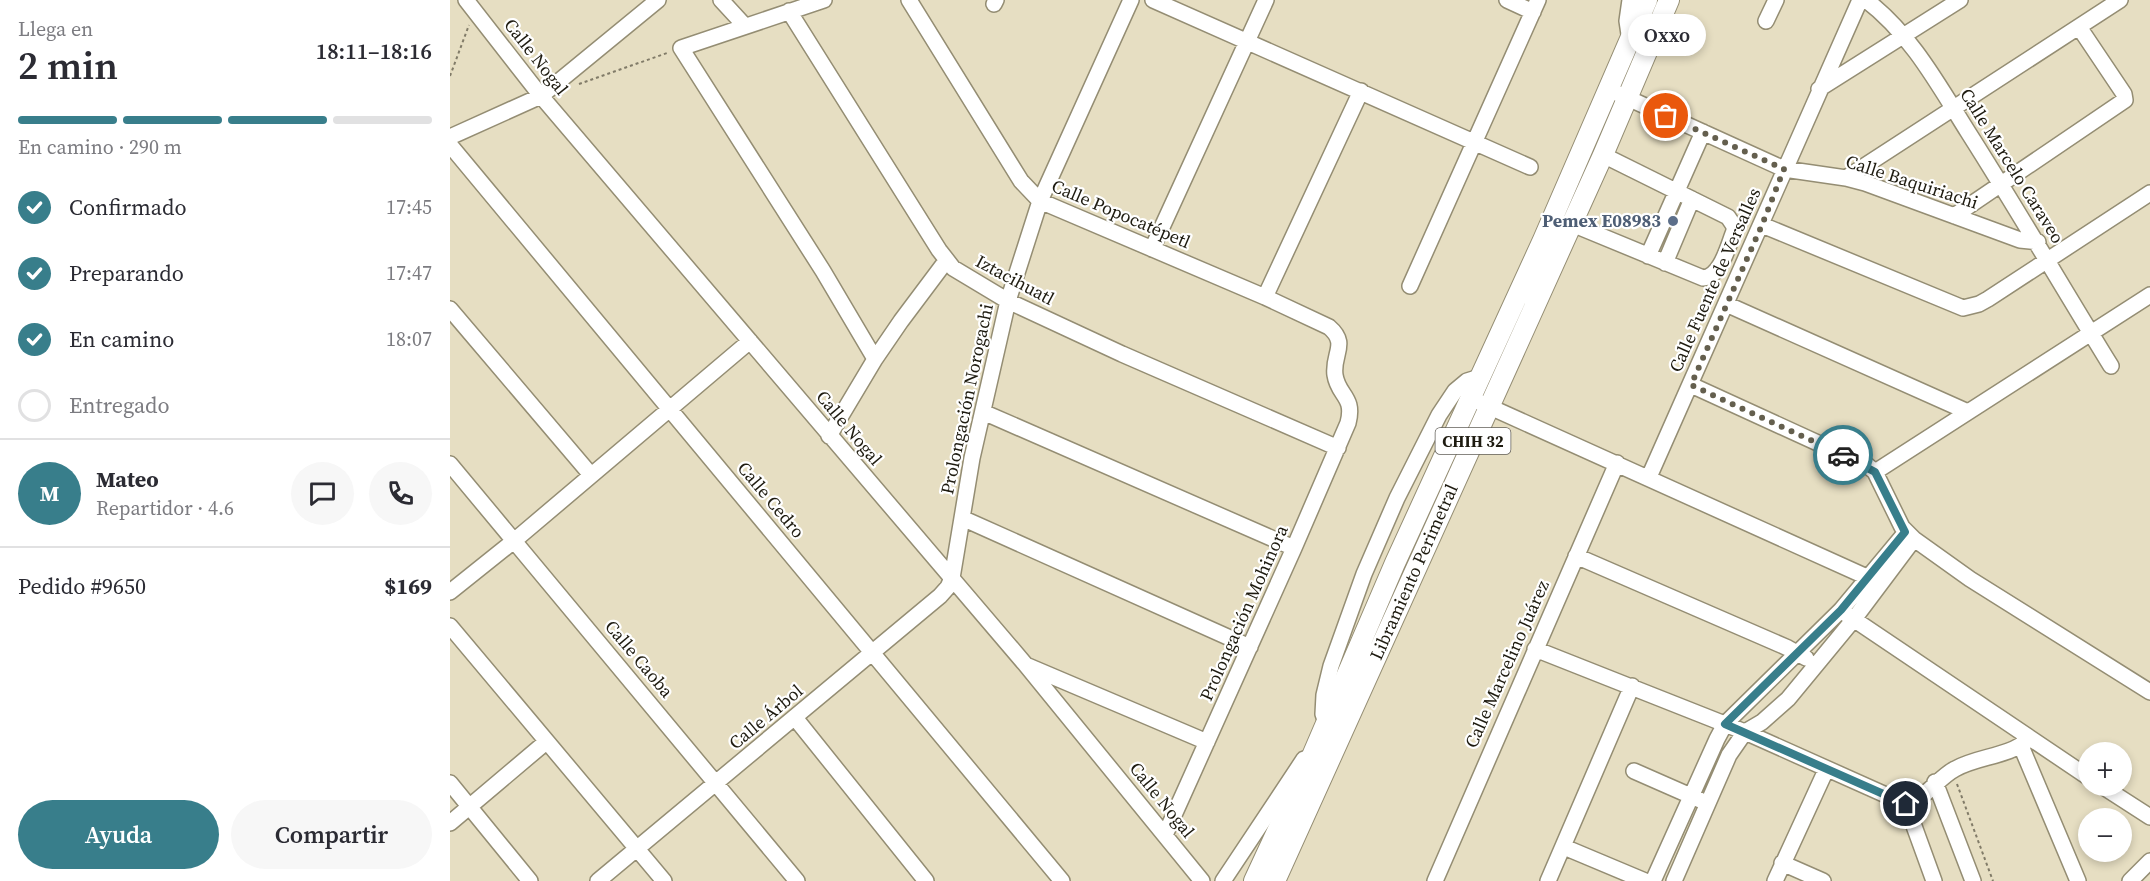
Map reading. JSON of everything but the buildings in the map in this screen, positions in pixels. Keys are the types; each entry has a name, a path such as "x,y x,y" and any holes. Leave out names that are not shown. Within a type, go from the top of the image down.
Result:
{"main road":[{"name":"Libramiento Perimetral","path":"1275,881 1480,402 1480,377 1610,90 1647,0"},
{"name":"Libramiento Perimetral","path":"1254,881 1312,756 1395,563 1572,224 1669,0"}],"street":[{"path":"450,137 541,96 658,0"},
{"path":"722,0 745,26"},
{"path":"824,0 681,48 811,252 875,359"},
{"name":"Calle Popocatépetl","path":"909,0 1021,181 1040,201 1265,297 1329,327 1335,332 1340,345 1335,375 1350,404"},
{"name":"Prolongación Norogachi","path":"952,578 972,458 1008,301 1040,201 1131,0"},
{"path":"1153,0 1530,167"},
{"path":"1152,249 1266,0"},
{"path":"1410,286 1535,6 1507,0"},
{"path":"1630,0 1627,21 1630,41"},
{"path":"1766,21 1776,0"},
{"name":"Calle Fuente de Versalles","path":"1648,477 1691,385 1860,0"},
{"name":"Calle Marcelo Caraveo","path":"1866,0 1904,36 1953,109 2038,242 2111,366"},
{"path":"1820,89 1960,0"},
{"path":"1846,178 2120,0"},
{"name":"Calle Nogal","path":"476,4 541,96 1026,664 1202,881"},
{"name":"Iztacihuatl","path":"789,11 946,261 953,268 1008,301 1122,354 1338,448"},
{"path":"1954,216 2122,103 2126,98 2079,27"},
{"name":"Calle Baquiriachi","path":"1610,90 1784,169 1846,178 2020,240 2038,242"},
{"path":"1265,297 1361,91"},
{"path":"1648,256 1703,132"},
{"name":"Calle Cedro","path":"450,145 1062,881"},
{"path":"1572,224 1703,278 1708,278 1715,273 1734,231 1734,226 1728,217 1603,155"},
{"path":"1762,225 1953,306 1970,307 1988,299 2150,193"},
{"path":"1665,263 1692,199"},
{"path":"829,436 875,359 946,261"},
{"path":"1875,472 2150,295"},
{"path":"1726,304 1968,412"},
{"path":"450,309 591,475"},
{"path":"450,592 515,540 750,341"},
{"path":"1326,723 1323,714 1324,695 1331,666 1364,574 1397,498 1439,415 1455,391 1467,381 1480,377"},
{"path":"1691,385 1868,466 1875,472 1910,536 1970,579 2150,692"},
{"path":"1480,402 1869,578"},
{"name":"Prolongación Mohinora","path":"1166,835 1338,448 1350,415 1350,404"},
{"path":"983,412 1294,548"},
{"name":"Calle Caoba","path":"450,464 797,881"},
{"name":"Calle Marcelino Juárez","path":"1435,881 1617,464"},
{"path":"962,518 1250,647"},
{"path":"1653,881 1725,724 1798,654 1910,536"},
{"path":"1674,881 1729,755 1745,732 1774,712 1817,665 1854,619 1910,536"},
{"path":"1576,556 1798,654 1817,665"},
{"name":"Calle Árbol","path":"598,881 874,653 940,596 952,578"},
{"path":"1841,610 2025,743 2078,772"},
{"path":"450,626 664,881"},
{"path":"1535,649 1745,732 1906,804 1916,801 1935,782 1965,763 2025,743"},
{"path":"1026,664 1207,742"},
{"path":"1548,881 1632,686"},
{"path":"796,718 926,881"},
{"path":"450,823 546,742"},
{"path":"2025,743 2078,881"},
{"path":"1222,881 1303,759 1312,756"},
{"path":"1775,881 1826,770"},
{"path":"1634,771 1708,804"},
{"path":"1935,782 1973,881"},
{"path":"450,783 530,881"},
{"path":"2117,796 2150,817"},
{"path":"1906,804 1934,881"},
{"path":"1564,847 1645,881"},
{"path":"2130,881 2150,861"},
{"path":"1782,863 1823,881"}],"path":[{"path":"450,76 476,4"},
{"path":"576,85 681,48"},
{"path":"1952,770 1993,881"}],"way so far":[{"path":"1666,116 1784,169 1762,225 1691,385 1843,455"}],"place":[{"name":"Oxxo","path":"1666,116"},
{"name":"Pemex E08983","path":"1673,221"}],"route":[{"path":"1843,455 1868,466 1875,472 1905,532 1841,610 1725,724 1906,804"}]}
